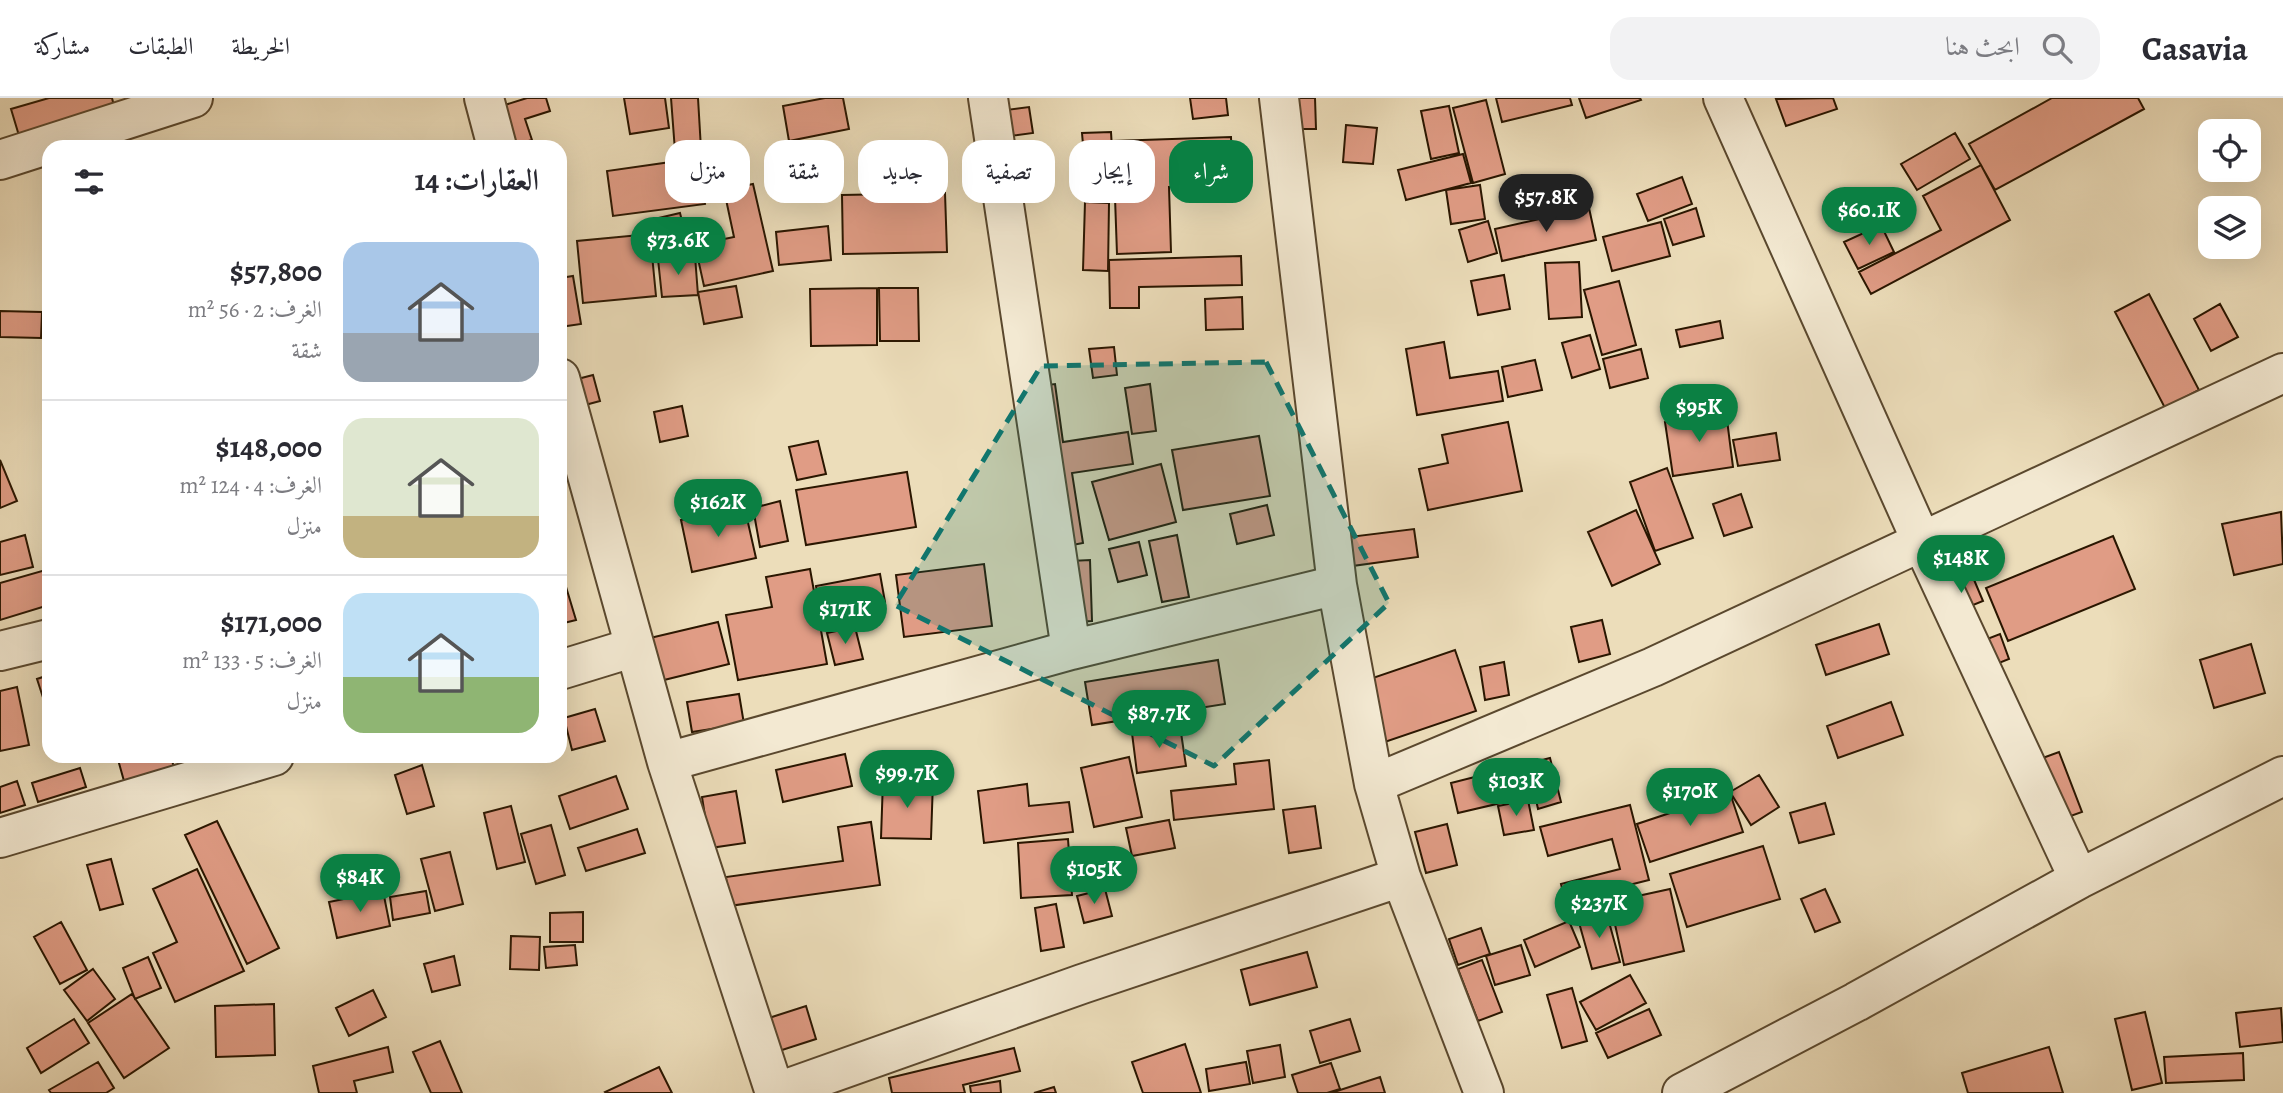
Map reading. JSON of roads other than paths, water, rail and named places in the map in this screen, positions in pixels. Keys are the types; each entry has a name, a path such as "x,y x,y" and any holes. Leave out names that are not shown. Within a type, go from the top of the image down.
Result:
{"street":[{"path":"62,140 193,98"},
{"path":"484,98 495,140"},
{"path":"988,98 1071,650"},
{"path":"1279,98 1337,585 1374,784 1401,877 1484,1093"},
{"path":"1723,98 1922,540 2080,879"},
{"path":"0,160 42,147"},
{"path":"1374,784 1653,667 2283,373"},
{"path":"567,432 575,493 635,647 667,762 775,1093 1082,984 1401,877"},
{"path":"667,762 1071,650 1337,585"},
{"path":"0,651 42,641"},
{"path":"567,668 635,647"},
{"path":"0,838 251,763"},
{"path":"1682,1093 1856,1002 2080,879 2283,776"}]}
